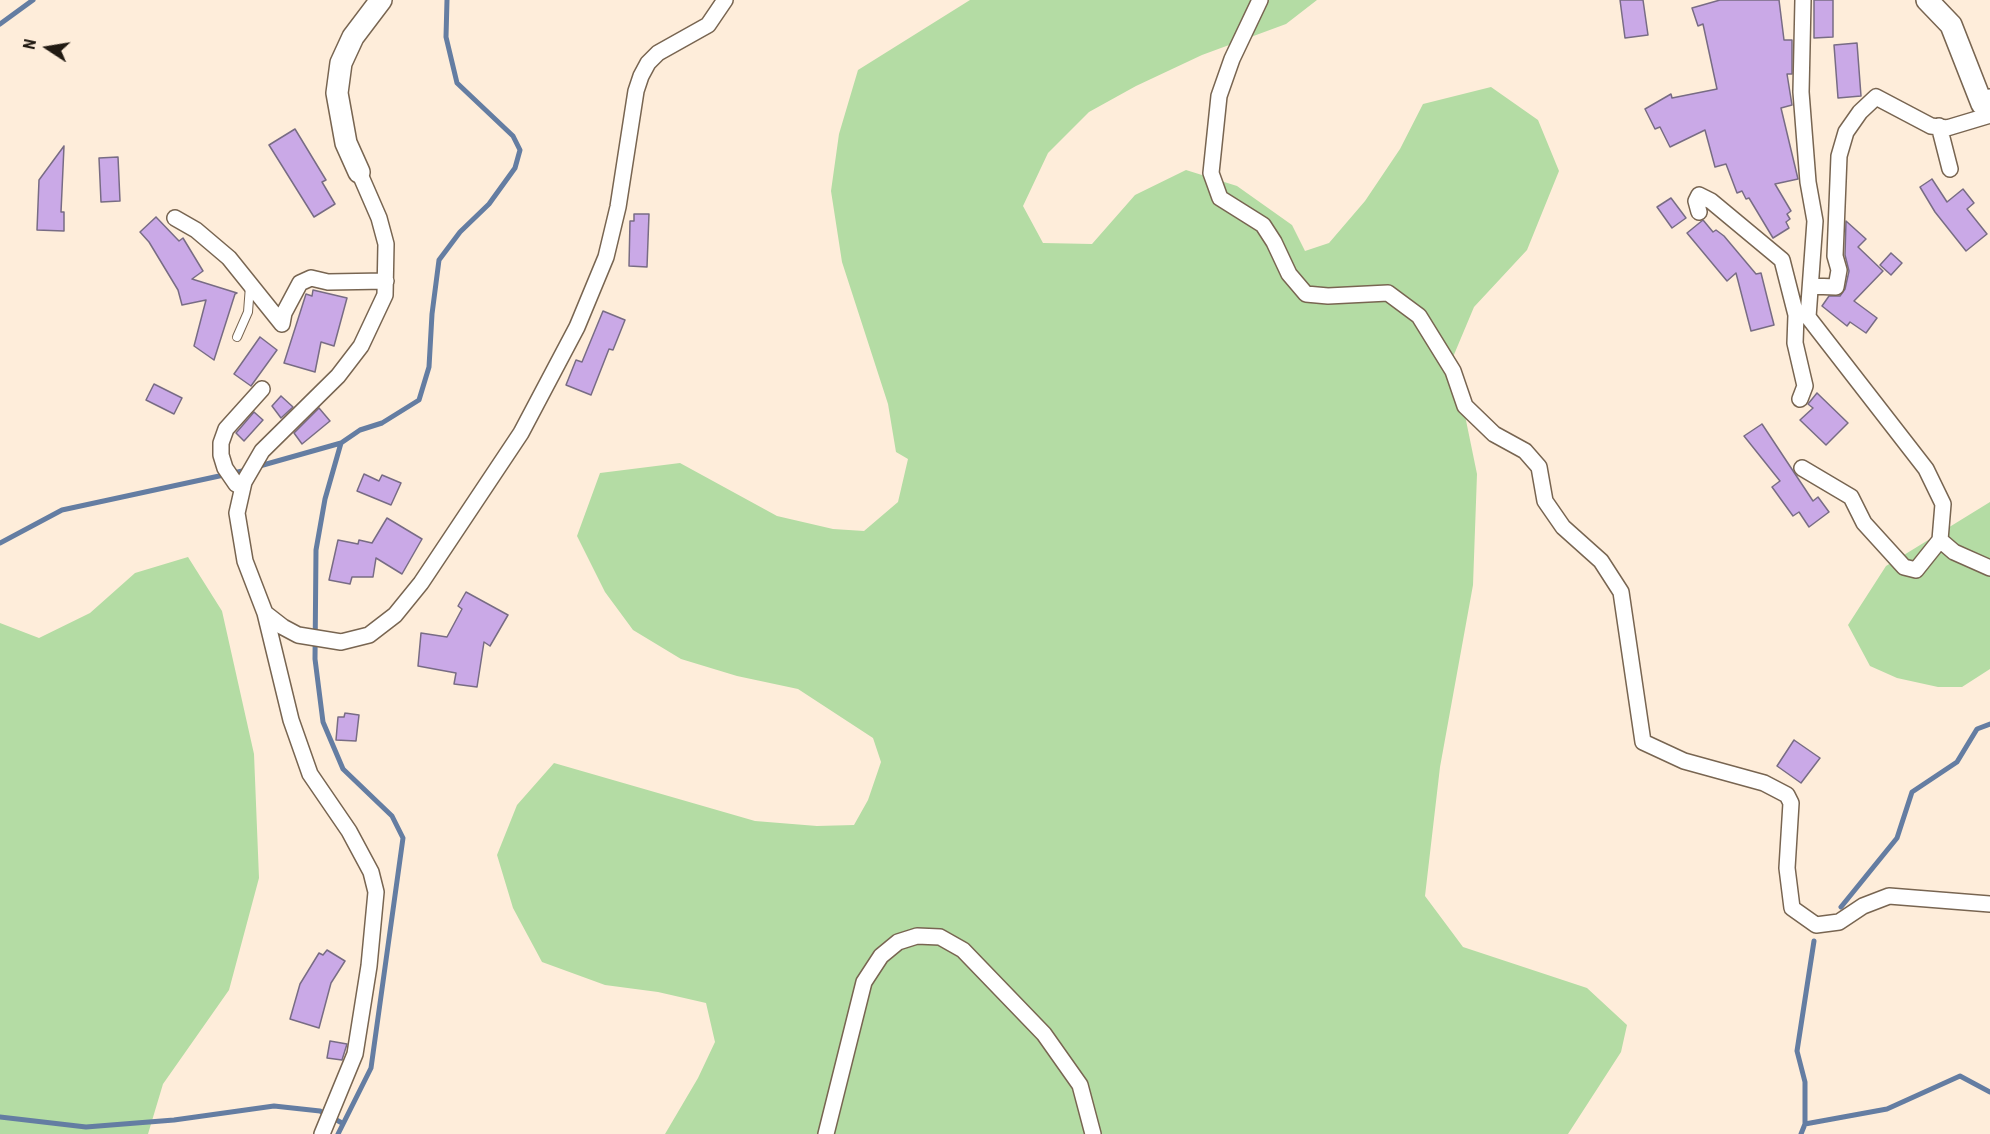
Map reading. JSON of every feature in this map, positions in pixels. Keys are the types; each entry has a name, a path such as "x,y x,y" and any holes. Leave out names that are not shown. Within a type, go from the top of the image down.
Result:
{"street":[{"path":"236,479 338,376 361,346 385,295 386,244 379,218 346,143 337,93 341,63 352,37 381,0"},
{"path":"265,613 283,627 298,634 341,642 369,634 395,615 421,584 521,433 577,327 606,257 618,207 640,76 658,53 708,26 725,0"},
{"path":"1260,0 1232,58 1219,96 1211,173 1220,198 1263,225 1289,274 1306,294 1328,296 1388,293 1419,316 1453,371 1465,406 1494,434 1525,451 1539,467 1545,501 1563,527 1601,561 1622,592 1643,742 1684,761 1764,783 1787,795 1791,803 1787,868 1792,908 1816,925 1839,922 1863,906 1889,896 1990,904"},
{"path":"1800,399 1805,386 1795,344 1811,286 1815,221 1808,182 1801,92 1803,0"},
{"path":"1811,286 1836,287 1839,270 1835,256 1839,156 1846,132 1860,112 1876,96 1931,126 1947,128 1987,111 1951,26 1928,0"},
{"path":"1939,126 1950,169"},
{"path":"1700,212 1696,201 1699,195 1711,201 1782,260 1802,316 1926,468 1943,504 1940,540 1917,570 1904,567 1864,523 1851,497 1802,468"},
{"path":"175,218 196,230 230,258 282,324 289,300 300,283 306,280 311,278 328,282 386,281"},
{"path":"262,389 226,429 221,449 236,479 237,513 242,545 265,613 291,720 310,774 349,831 371,872 376,892 369,966 355,1054 324,1130"},
{"path":"1940,540 1954,552 1990,568"},
{"path":"826,1134 864,981 881,956 898,942 917,936 940,937 963,950 1044,1034 1080,1084 1094,1134"}],"lane":[{"path":"237,337 248,312 250,284"}],"green space":[{"path":"970,0 1317,0 1286,24 1202,55 1136,86 1089,112 1048,153 1023,206 1043,243 1092,244 1135,195 1186,170 1237,186 1292,225 1305,251 1329,243 1365,201 1400,149 1423,104 1491,87 1538,120 1559,171 1527,250 1474,307 1453,357 1477,474 1473,585 1440,767 1425,896 1463,947 1587,988 1627,1025 1621,1052 1568,1134 665,1134 698,1078 715,1042 706,1003 658,992 605,985 542,962 513,908 497,855 517,805 554,763 755,821 817,826 854,825 868,800 881,762 873,738 798,689 737,676 681,659 633,630 605,592 577,536 600,473 680,463 777,516 833,529 864,531 898,502 908,459 896,452 888,404 842,262 831,191 839,134 858,70"},
{"path":"1990,502 1990,669 1962,687 1938,687 1897,678 1870,666 1848,625 1886,566"},
{"path":"188,557 222,611 254,754 259,878 229,990 163,1084 148,1134 0,1134 0,623 39,638 90,613 135,573"}],"building":[{"path":"1620,0 1643,0 1648,35 1625,38"},
{"path":"1720,0 1779,0 1784,40 1792,40 1792,74 1787,74 1792,105 1781,108 1798,179 1775,184 1791,211 1787,214 1790,219 1786,222 1789,228 1773,238 1749,198 1746,199 1742,191 1737,193 1726,164 1715,167 1705,130 1670,147 1660,127 1655,129 1645,109 1671,94 1672,98 1717,89 1703,24 1698,26 1692,8"},
{"path":"1814,0 1833,0 1833,37 1814,38"},
{"path":"1857,43 1861,96 1838,98 1834,45"},
{"path":"295,129 326,180 322,182 335,204 314,217 269,145"},
{"path":"64,146 61,212 64,212 64,231 37,230 39,180"},
{"path":"118,157 120,201 101,202 99,158"},
{"path":"1932,179 1947,202 1963,189 1974,203 1967,209 1987,234 1966,251 1935,212 1920,187"},
{"path":"1671,198 1686,218 1672,228 1657,207"},
{"path":"634,214 649,214 647,267 629,266 630,221 634,221"},
{"path":"156,217 179,241 183,238 203,271 192,279 237,293 214,360 194,346 206,300 182,305 178,290 149,242 140,232"},
{"path":"1703,220 1713,232 1716,230 1724,236 1756,274 1761,273 1774,325 1751,331 1736,273 1727,281 1687,233"},
{"path":"1846,221 1866,239 1858,247 1883,271 1854,301 1877,318 1866,333 1850,322 1847,326 1822,306 1829,296 1840,296 1845,289 1849,271 1845,255"},
{"path":"1891,253 1902,263 1891,275 1880,265"},
{"path":"313,290 347,298 334,346 321,342 315,372 284,363 306,294 312,296"},
{"path":"603,311 625,320 613,350 609,349 591,395 566,385 576,360 582,362"},
{"path":"260,337 277,350 251,386 234,374"},
{"path":"154,384 182,398 174,414 146,400"},
{"path":"1817,393 1848,423 1826,445 1800,420 1813,408 1808,404"},
{"path":"281,396 293,407 281,418 272,406"},
{"path":"319,408 330,421 302,444 294,433"},
{"path":"254,412 263,420 244,441 236,433"},
{"path":"1762,424 1813,501 1818,497 1829,512 1809,527 1799,512 1793,516 1772,487 1780,481 1744,436"},
{"path":"364,474 379,481 382,475 401,483 391,505 357,491"},
{"path":"387,518 422,539 402,574 376,558 373,577 352,577 350,584 329,580 338,540 358,544 359,540 372,543"},
{"path":"466,592 508,615 490,646 484,642 477,687 454,684 456,673 418,666 421,633 447,637 462,609 458,606"},
{"path":"345,713 359,715 356,741 336,740 338,717 344,717"},
{"path":"1794,740 1820,758 1801,783 1777,766"},
{"path":"327,950 345,961 331,983 319,1028 290,1019 300,984 319,953 323,955"},
{"path":"330,1041 347,1044 342,1060 327,1058"}],"waterway":[{"path":"0,24 33,0"},
{"path":"338,1134 371,1068 403,838 392,816 343,769 323,722 315,659 316,550 325,499 341,443 360,430 382,423 419,400 429,367 432,314 439,260 460,232 489,204 515,168 520,150 513,136 457,83 446,37 447,0"},
{"path":"256,467 341,443"},
{"path":"0,543 62,510 247,470"},
{"path":"1841,907 1897,838 1912,792 1957,762 1977,729 1990,724"},
{"path":"1801,1134 1805,1124 1805,1082 1797,1051 1814,941"},
{"path":"1805,1124 1887,1109 1960,1076 1990,1092"},
{"path":"0,1117 86,1127 174,1120 274,1106 320,1111 342,1123"}]}
